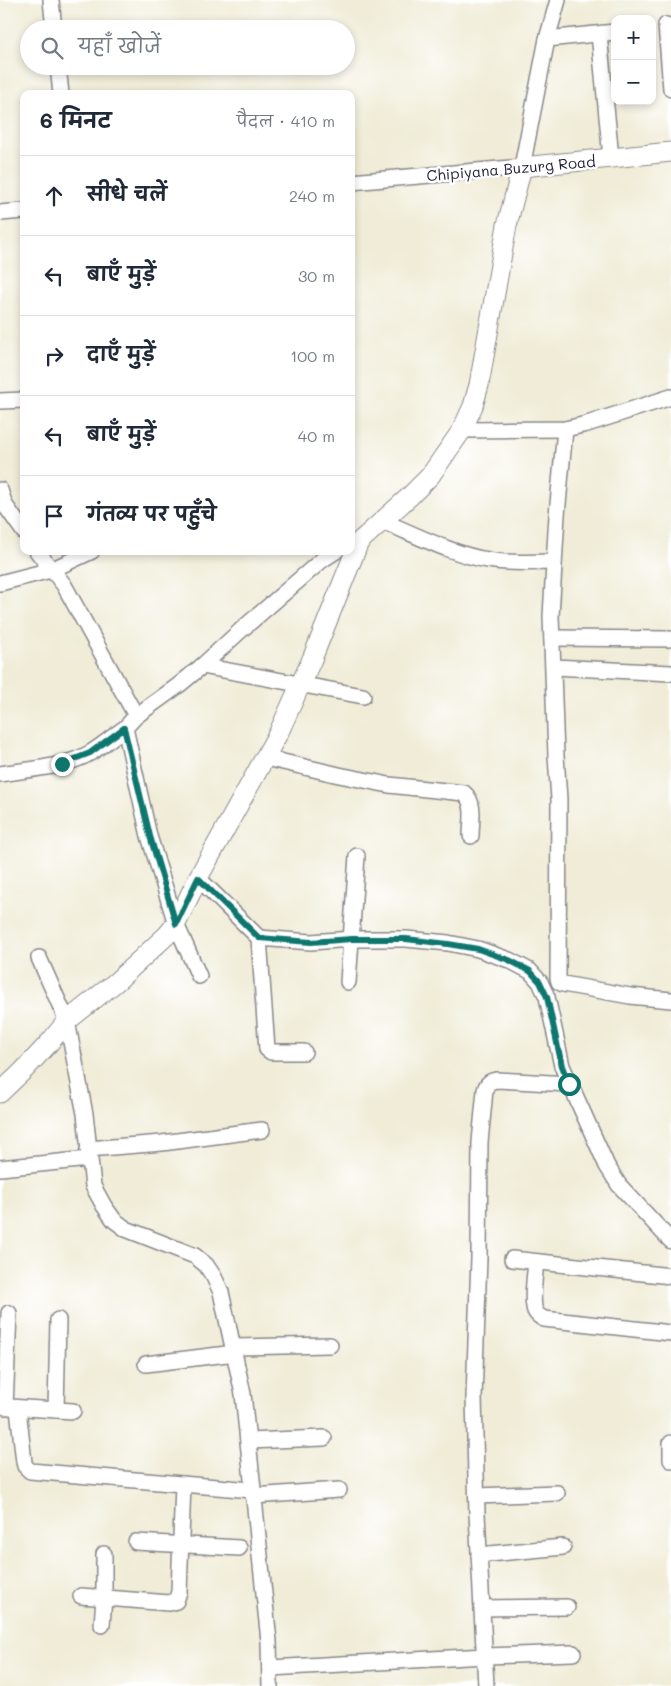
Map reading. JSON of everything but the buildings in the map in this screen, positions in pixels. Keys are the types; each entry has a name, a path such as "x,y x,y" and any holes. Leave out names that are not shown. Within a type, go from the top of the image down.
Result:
{"street":[{"path":"51,0 53,20"},
{"path":"355,543 409,498 430,476 462,430 472,406 479,385 508,225 522,167 547,39 558,0"},
{"path":"663,25 671,89"},
{"path":"547,39 611,32"},
{"path":"599,34 610,158"},
{"path":"59,75 61,90"},
{"name":"Chipiyana Buzurg Road","path":"355,182 671,152"},
{"path":"0,213 20,211"},
{"path":"462,430 565,429 587,424 671,397"},
{"path":"0,401 20,400"},
{"path":"559,982 559,799 551,616 557,515 565,429"},
{"path":"0,490 5,505 20,526"},
{"path":"382,521 460,553 481,559 554,562"},
{"path":"40,555 64,585 136,716"},
{"path":"0,583 51,570 83,555"},
{"path":"0,774 62,764 90,753 179,685 307,573 331,555"},
{"path":"3,1086 50,1042 67,1021 123,975 167,935 176,924 198,878 266,758 300,686 350,555"},
{"path":"552,638 671,639"},
{"path":"202,666 300,686 362,696"},
{"path":"554,667 671,674"},
{"path":"124,728 150,836 176,924 199,976"},
{"path":"266,758 389,785 464,793 469,797 472,805 471,836"},
{"path":"348,982 357,856"},
{"path":"198,878 259,938 311,942 352,939 406,939 448,944 478,949 509,960 530,971 540,982 547,997 562,1066 607,1166 619,1185 671,1241"},
{"path":"259,938 266,1049 271,1052 304,1052"},
{"path":"39,958 67,1021 84,1114 93,1186 114,1220 126,1229 194,1256 206,1265 221,1292 243,1394 270,1668 270,1686"},
{"path":"540,982 559,982 630,996 671,1000"},
{"path":"486,1686 474,1398 480,1142 485,1090 487,1084 497,1080 569,1084"},
{"path":"0,1168 262,1130"},
{"path":"512,1259 671,1276"},
{"path":"536,1262 534,1304 535,1312 538,1316 544,1319 671,1333"},
{"path":"9,1313 8,1407 25,1466 30,1471 184,1484 253,1493 339,1490"},
{"path":"56,1410 58,1320"},
{"path":"146,1364 234,1350 330,1346"},
{"path":"8,1407 73,1411"},
{"path":"248,1441 324,1438"},
{"path":"671,1443 671,1460"},
{"path":"81,1596 169,1603 176,1601 179,1592 184,1484"},
{"path":"477,1496 557,1493"},
{"path":"136,1542 240,1548"},
{"path":"479,1554 563,1546"},
{"path":"102,1625 104,1554"},
{"path":"482,1608 568,1607"},
{"path":"270,1668 573,1653"}],"route":[{"path":"62,764 90,753 124,728 140,788 150,836 176,924 198,878 259,938 311,942 352,939 406,939 448,944 478,949 509,960 530,971 540,982 547,997 562,1066 569,1084"}]}
